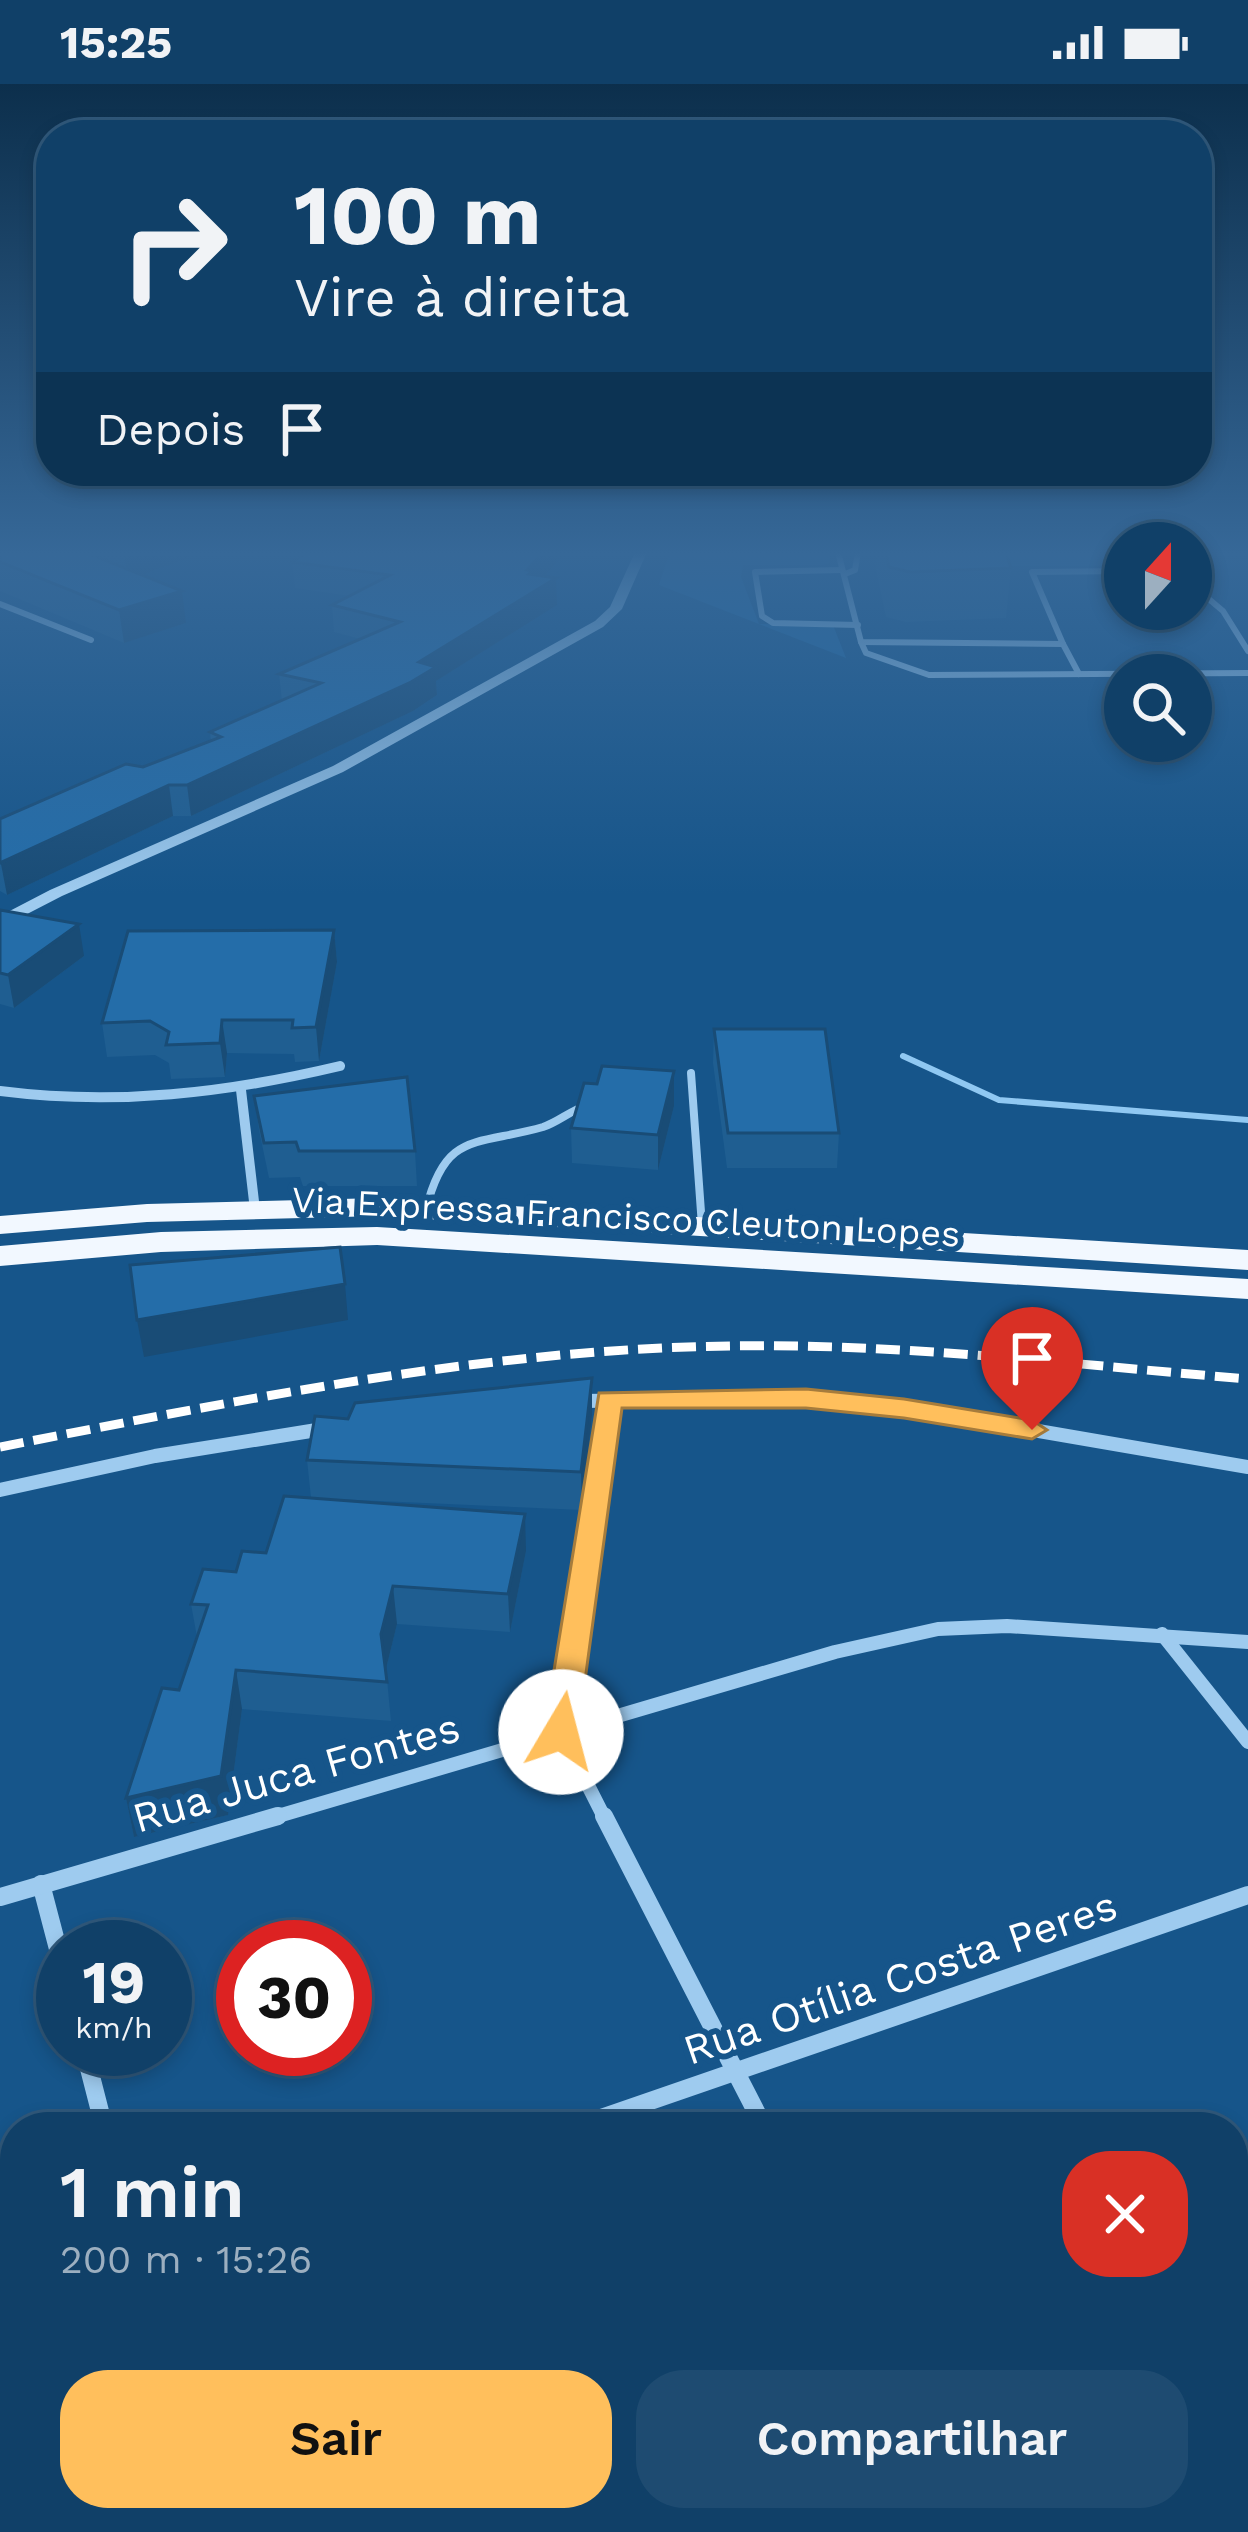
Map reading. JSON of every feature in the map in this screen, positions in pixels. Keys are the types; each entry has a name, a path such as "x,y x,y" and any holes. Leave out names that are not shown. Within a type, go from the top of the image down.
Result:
{"highway":[{"name":"Via Expressa Francisco Cleuton Lopes","path":"0,1225 255,1210 426,1210 1248,1260"},
{"name":"Via Expressa Francisco Cleuton Lopes","path":"0,1256 161,1242 377,1236 1248,1289"}],"street":[{"path":"0,923 56,893 338,769 524,666"},
{"path":"0,1091 53,1100 145,1102 242,1090 340,1066"},
{"path":"242,1090 255,1210"},
{"path":"609,1399 561,1732 756,2112"},
{"path":"550,1402 806,1399 904,1408 1248,1467"},
{"path":"0,1490 155,1456 348,1426"},
{"name":"Rua Juca Fontes","path":"0,1897 835,1652 938,1629 1007,1626 1248,1642"},
{"path":"1162,1634 1248,1742"},
{"path":"41,1884 50,1920"},
{"name":"Rua Otília Costa Peres","path":"618,2112 1248,1895"},
{"path":"91,2076 100,2112"}],"lane":[{"path":"899,666 919,674 1248,674"},
{"path":"1075,666 1079,674"},
{"path":"691,1073 702,1226"},
{"path":"426,1210 432,1177 460,1144 480,1135 550,1126 571,1109 586,1106"}],"building":[{"path":"297,666 436,667 187,785 169,785 0,863 0,819 126,764 143,767 221,737 210,732 321,683 279,674"},
{"path":"0,910 79,924 8,975 0,973"},
{"path":"334,930 316,1027 292,1028 293,1020 222,1020 220,1043 166,1045 169,1032 150,1021 102,1023 128,931"},
{"path":"714,1029 825,1029 839,1133 728,1133"},
{"path":"602,1066 674,1071 658,1135 571,1128 584,1083 597,1084"},
{"path":"407,1077 415,1151 299,1151 296,1142 264,1143 254,1096"},
{"path":"340,1247 345,1284 137,1320 130,1265"},
{"path":"592,1378 581,1472 307,1460 315,1416 348,1419 355,1403"},
{"path":"284,1496 525,1514 508,1594 393,1586 381,1634 387,1682 236,1670 221,1776 126,1798 162,1688 179,1690 208,1605 191,1604 203,1569 236,1572 242,1551 266,1553"}],"waterway":[{"path":"903,1056 999,1100 1248,1120"}],"railway":[{"path":"0,1447 363,1380 638,1349 860,1348 1248,1379"}],"route":[{"path":"561,1732 609,1399 806,1399 904,1408 1032,1430"}]}
